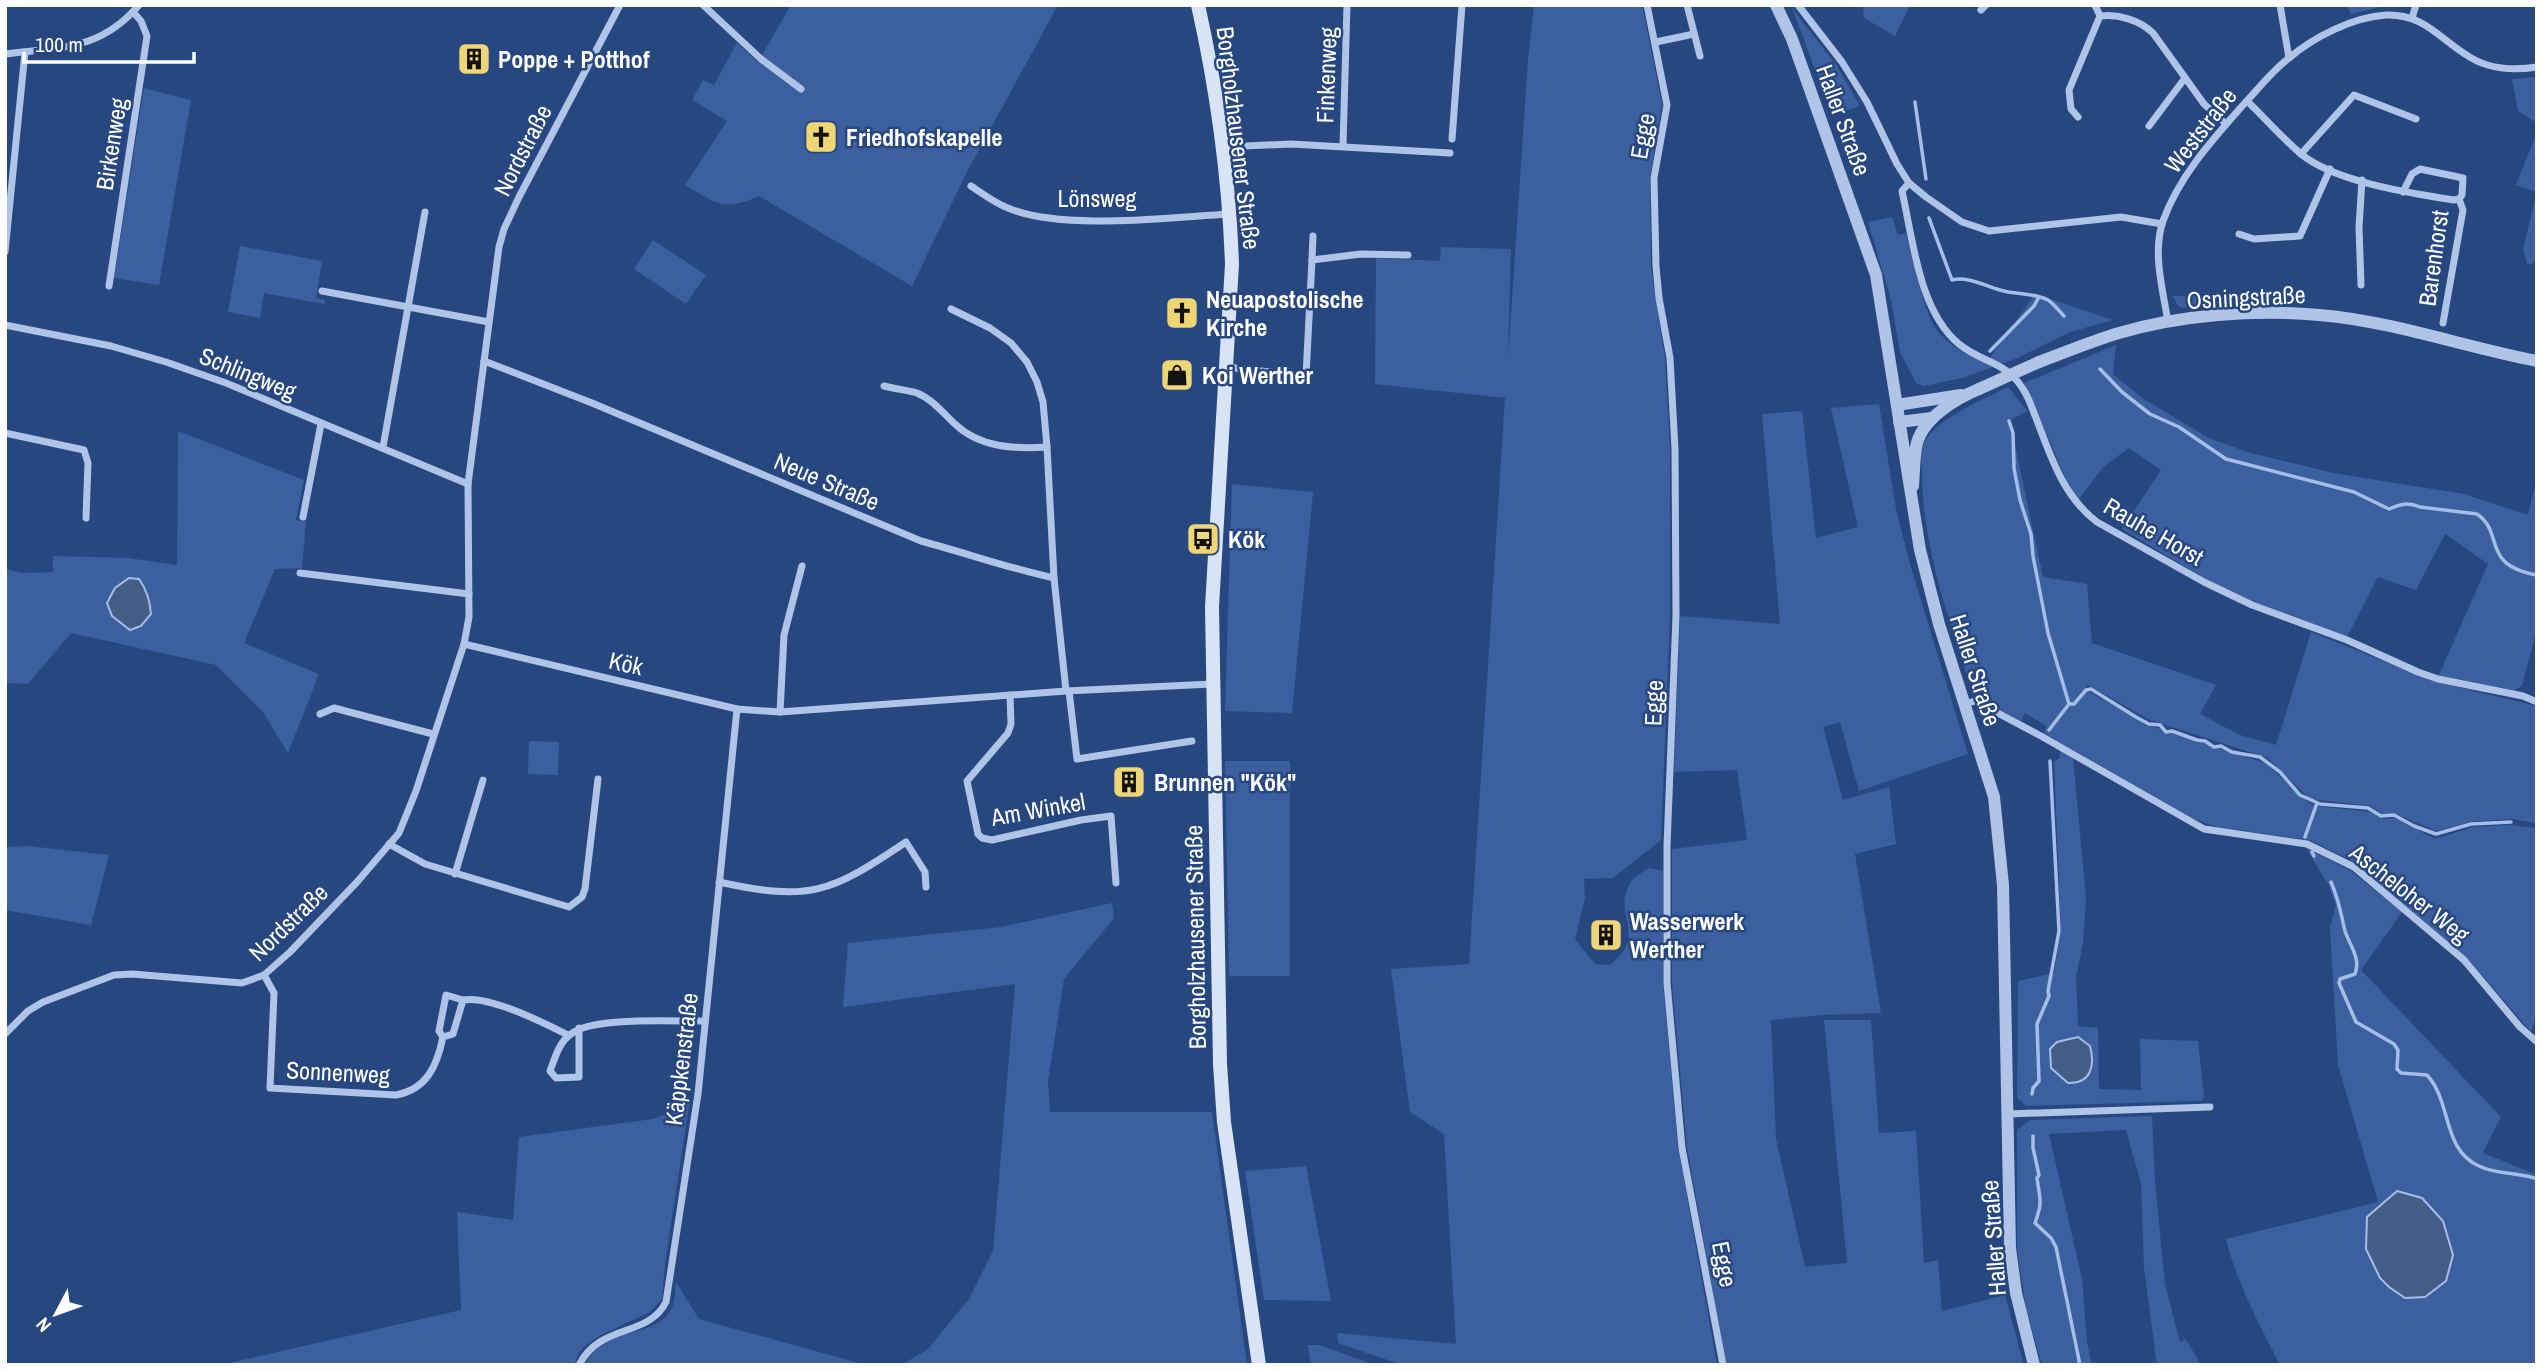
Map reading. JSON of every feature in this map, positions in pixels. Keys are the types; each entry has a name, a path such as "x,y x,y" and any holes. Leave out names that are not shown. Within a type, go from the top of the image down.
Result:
{"main road":[{"name":"Borgholzhausener Straße","path":"1198,5 1223,147 1231,214 1232,264 1212,607 1219,1031 1224,1122 1259,1365"}],"street":[{"path":"5,54 84,44 116,29 139,5"},
{"name":"Nordstraße","path":"5,1034 43,1002 114,975 132,974 242,983 264,975 299,942 399,833 408,814 464,644 469,617 468,484 495,264 504,229 620,5"},
{"path":"703,5 761,60 801,89"},
{"name":"Finkenweg","path":"1343,146 1347,5"},
{"path":"1452,139 1462,5"},
{"name":"Egge","path":"1647,5 1667,105 1654,178 1656,266 1670,358 1675,472 1676,616 1667,846 1667,983 1682,1148 1723,1365"},
{"path":"1687,5 1700,56"},
{"name":"Haller Straße","path":"1776,5 1793,39 1876,275 1920,550 1936,612 1994,797 2000,840 2003,898 2010,1248 2015,1293 2034,1365"},
{"path":"1798,5 1842,62 1867,102 1909,183 1962,222 1989,231 2121,217 2162,224"},
{"path":"2078,117 2071,109 2069,90 2100,16 2095,5"},
{"path":"2280,5 2289,58"},
{"path":"2412,18 2416,5"},
{"name":"Birkenweg","path":"109,286 147,36 141,20 133,12"},
{"path":"2100,16 2115,14 2147,27 2204,104 2226,124"},
{"name":"Weststraße","path":"2168,322 2159,268 2162,224 2177,189 2226,124 2289,58 2337,29 2385,15 2412,18 2437,31 2466,55 2488,65 2519,70 2537,67"},
{"path":"1656,42 1694,34"},
{"path":"5,252 25,52"},
{"path":"2149,126 2185,78"},
{"path":"2301,154 2354,94 2416,119"},
{"name":"Barenhorst","path":"2247,101 2301,154 2330,169 2403,192 2459,199"},
{"name":"Finkenweg","path":"1223,147 1292,144 1450,153"},
{"path":"2239,234 2254,239 2300,236 2330,169"},
{"name":"Barenhorst","path":"2403,192 2412,174 2420,169 2463,178 2462,195 2459,199"},
{"path":"2361,285 2359,227 2362,180"},
{"name":"Rauhe Horst","path":"1909,183 1902,191 1919,268 1933,312 1942,328 1960,345 2002,365 2014,376 2025,392 2065,487 2084,511 2098,522 2204,582 2252,605 2347,640 2438,679 2523,696 2537,702"},
{"name":"Lönsweg","path":"971,186 1010,209 1041,217 1090,220 1231,214"},
{"name":"Barenhorst","path":"2443,323 2463,210 2459,199"},
{"path":"383,447 425,212"},
{"path":"1226,367 1306,376 1313,236"},
{"path":"1312,260 1361,254 1408,255"},
{"path":"322,291 489,322"},
{"path":"951,309 990,328 1011,343 1027,362 1043,402 1054,578 1077,759 1192,741"},
{"name":"Osningstraße","path":"1911,500 1916,447 1921,433 1932,418 1979,388 2039,362 2121,332 2168,322 2255,312 2320,315 2375,324 2537,361"},
{"name":"Schlingweg","path":"5,325 111,346 166,362 226,383 468,484"},
{"name":"Neue Straße","path":"484,361 921,541 977,556 1008,568 1054,578"},
{"path":"884,386 917,393 929,400 962,430 986,442 1006,448 1047,447"},
{"name":"Osningstraße","path":"1897,405 1965,395"},
{"name":"Osningstraße","path":"1899,422 1932,418"},
{"path":"303,517 321,424"},
{"path":"5,433 84,450 88,463 86,518"},
{"path":"780,712 784,635 802,566"},
{"path":"300,573 469,594"},
{"name":"Kök","path":"464,644 737,709 780,712 1068,691 1212,684"},
{"name":"Am Winkel","path":"1010,695 1011,724 1008,733 967,781 978,834 982,838 992,840 1111,816 1116,883"},
{"name":"Ascheloher Weg","path":"1965,704 1975,701 2204,829 2307,844 2354,867 2464,960 2520,1027 2537,1042"},
{"path":"320,713 334,708 433,734"},
{"name":"Käppkenstraße","path":"579,1365 596,1343 652,1320 662,1311 666,1301 698,1094 737,709"},
{"path":"389,844 425,864 569,907 577,903 585,889 598,779"},
{"path":"455,874 483,780"},
{"path":"719,882 765,892 809,892 838,884 906,842 925,872 926,887"},
{"name":"Sonnenweg","path":"264,975 274,993 270,1088 396,1095 410,1093 422,1084 438,1062 443,1037 439,1031 446,995 463,1000 453,1034 443,1037"},
{"path":"463,1000 474,998 505,1008 568,1035"},
{"path":"579,1028 579,1077 556,1078 550,1071 558,1050 568,1035 579,1028 614,1023 705,1021"},
{"path":"2007,1114 2210,1107"}],"shaded area":[{"path":"791,5 1058,5 967,172 912,286 759,196 737,204 721,203 704,197 685,185 727,121 692,100 703,80 714,85 737,43 758,62"},
{"path":"1534,5 1642,5 1662,104 1650,177 1651,267 1665,359 1670,449 1670,615 1661,840 1613,878 1584,879 1585,898 1575,939 1595,964 1610,965 1622,954 1627,943 1629,934 1624,904 1631,882 1649,868 1663,871 1663,983 1678,1147 1717,1365 1402,1365 1338,1343 1337,1333 1456,1344 1444,1134 1410,1112 1391,969 1469,964 1505,398 1375,384 1376,258 1440,261 1441,247 1511,249 1508,360"},
{"path":"1863,5 1910,5 1895,36 1864,18"},
{"path":"2346,5 2411,5 2380,7 2351,14"},
{"path":"1792,8 1837,66 1860,106 1832,115"},
{"path":"2536,77 2537,123 2518,111 2512,79"},
{"path":"144,88 191,100 159,285 114,278"},
{"path":"2537,132 2537,192 2516,185"},
{"path":"2537,192 2537,258 2532,264 2527,264 2523,249"},
{"path":"1892,217 1898,235 1906,233 1923,298 1936,329 1959,350 1972,357 1987,362 2035,294 2113,320 2070,332 2015,359 1962,378 1924,386 1916,383 1900,352 1891,300 1868,222"},
{"path":"653,240 706,275 686,304 634,269"},
{"path":"240,246 322,261 316,298 325,300 324,304 264,293 260,318 228,312"},
{"path":"2173,296 2241,296 2297,301 2252,301 2184,308 2178,306"},
{"path":"2116,345 2113,374 2142,398 2207,437 2247,452 2333,473 2464,494 2528,515 2537,477 2537,628 2522,686 2514,691 2438,677 2488,564 2445,534 2416,590 2378,577 2347,637 2254,602 2204,578 2122,529 2161,470 2129,448 2104,466 2078,500 2065,477 2024,383"},
{"path":"2008,387 2027,411 2011,420 2043,577 2087,584 2092,643 2216,685 2200,714 2240,735 2276,745 2311,632 2436,682 2537,706 2537,1013 2531,1032 2470,961 2356,863 2310,840 2217,827 2192,818 2044,733 2046,726 2025,713 2021,721 1974,696 1947,614 1933,559 1927,531 1921,453 1927,437 1947,419","holes":["2088,685 2150,720 2268,758 2310,799 2370,806 2384,815 2394,813 2436,831 2475,821 2512,819 2536,823 2536,828 2511,825 2473,827 2435,839 2395,818 2384,819 2370,812 2317,806 2308,802 2265,763 2148,725 2088,691 2086,687"]},
{"path":"1879,404 1896,509 1968,754 1859,791 1840,722 1823,727 1843,800 1889,787 1896,844 1855,854 1881,1013 1771,1020 1776,1139 1805,1267 1847,1263 1824,1020 1871,1020 1879,1133 1916,1131 1924,1263 1938,1260 1942,1311 2005,1295 2024,1365 1726,1365 1687,1147 1672,984 1672,849 1747,840 1737,770 1674,772 1680,616 1780,624 1762,414 1802,411 1816,538 1858,527 1831,408"},
{"path":"178,431 304,480 296,520 306,522 302,568 275,569 244,643 319,674 288,753 263,712 216,665 71,633 28,684 5,683 5,569 23,573 53,572 53,556 128,558 177,565"},
{"path":"1232,484 1313,492 1292,713 1225,711"},
{"path":"129,578 139,579 142,583 148,596 151,614 141,626 130,630 112,616 107,603 115,588"},
{"path":"529,741 559,742 558,775 528,774"},
{"path":"2060,751 2073,758 2086,898 2083,943 2076,977 2078,1026 2098,1028 2099,1089 2141,1090 2140,1039 2198,1041 2204,1097 2201,1101 2026,1106 2017,1098 2018,981 2054,973 2061,931 2054,762 2060,757"},
{"path":"1225,761 1290,761 1290,976 1229,976"},
{"path":"28,846 109,855 91,925 5,910 5,847"},
{"path":"2306,848 2351,871 2402,912 2361,970 2501,1117 2483,1153 2537,1175 2537,1365 2280,1365 2249,1303 2226,1239 2378,1202 2338,1065 2330,927 2336,906 2328,884"},
{"path":"1112,903 1114,918 1064,979 1048,1081 1050,1112 1212,1112 1247,1365 901,1365 927,1350 969,1299 993,1251 1015,984 843,1007 848,943 1001,927"},
{"path":"2078,1037 2090,1046 2092,1066 2082,1080 2068,1083 2051,1068 2050,1049 2057,1042"},
{"path":"690,1099 662,1299 650,1312 586,1345 574,1365 221,1365 461,1310 457,1212 513,1220 519,1137 653,1119 669,1113"},
{"path":"2152,1116 2155,1182 2165,1284 2180,1342 2186,1339 2201,1365 2157,1365 2144,1268 2141,1183 2126,1130 2049,1134 2082,1279 2087,1342 2092,1365 2042,1365 2026,1308 2017,1249 2017,1130 2030,1120"},
{"path":"1306,1166 1331,1301 1264,1300 1245,1171"},
{"path":"2397,1191 2422,1198 2443,1221 2453,1255 2446,1281 2425,1297 2405,1298 2389,1287 2380,1278 2366,1249 2367,1217"},
{"path":"676,1282 699,1319 866,1365 585,1365 605,1343 645,1329 666,1316 673,1305"},
{"path":"1308,1345 1319,1345 1375,1365 1311,1365"}],"waterway":[{"path":"1915,102 1926,179"},
{"path":"1929,218 1952,280 1970,280 2006,292 2042,297 2064,316"},
{"path":"1990,351 2034,306 2039,297"},
{"path":"2100,369 2122,392 2150,414 2179,427 2226,459 2354,492 2389,509 2408,504 2477,514 2490,530 2500,556 2519,570 2537,575"},
{"path":"2009,421 2013,433 2014,468 2020,500 2031,534 2048,633 2069,704 2074,704 2086,690 2091,689 2149,724 2160,725 2166,732 2172,731 2205,741 2214,747 2221,746 2232,752 2260,757 2280,772 2300,795 2320,804 2368,808 2381,816 2394,815 2436,834 2471,824 2511,822"},
{"path":"2049,730 2069,704"},
{"path":"2032,1094 2039,1081 2037,1024 2049,996 2059,931 2050,761"},
{"path":"2305,837 2317,803"},
{"path":"2312,852 2314,856"},
{"path":"2331,882 2345,931 2356,957 2355,974 2340,979 2339,983 2356,1022 2394,1044 2398,1050 2397,1069 2401,1073 2427,1075 2435,1086 2453,1137 2467,1159 2486,1169 2537,1179"},
{"path":"2033,1136 2040,1201 2035,1223 2051,1238 2056,1247 2080,1365"}],"place":[{"name":"Poppe + Potthof","path":"474,59"},
{"name":"Friedhofskapelle","path":"821,137"},
{"name":"Neuapostolische Kirche","path":"1182,313"},
{"name":"Koi Werther","path":"1177,375"},
{"name":"Kök","path":"1203,539"},
{"name":"Brunnen \"Kök\"","path":"1129,782"},
{"name":"Wasserwerk Werther","path":"1606,935"}]}
